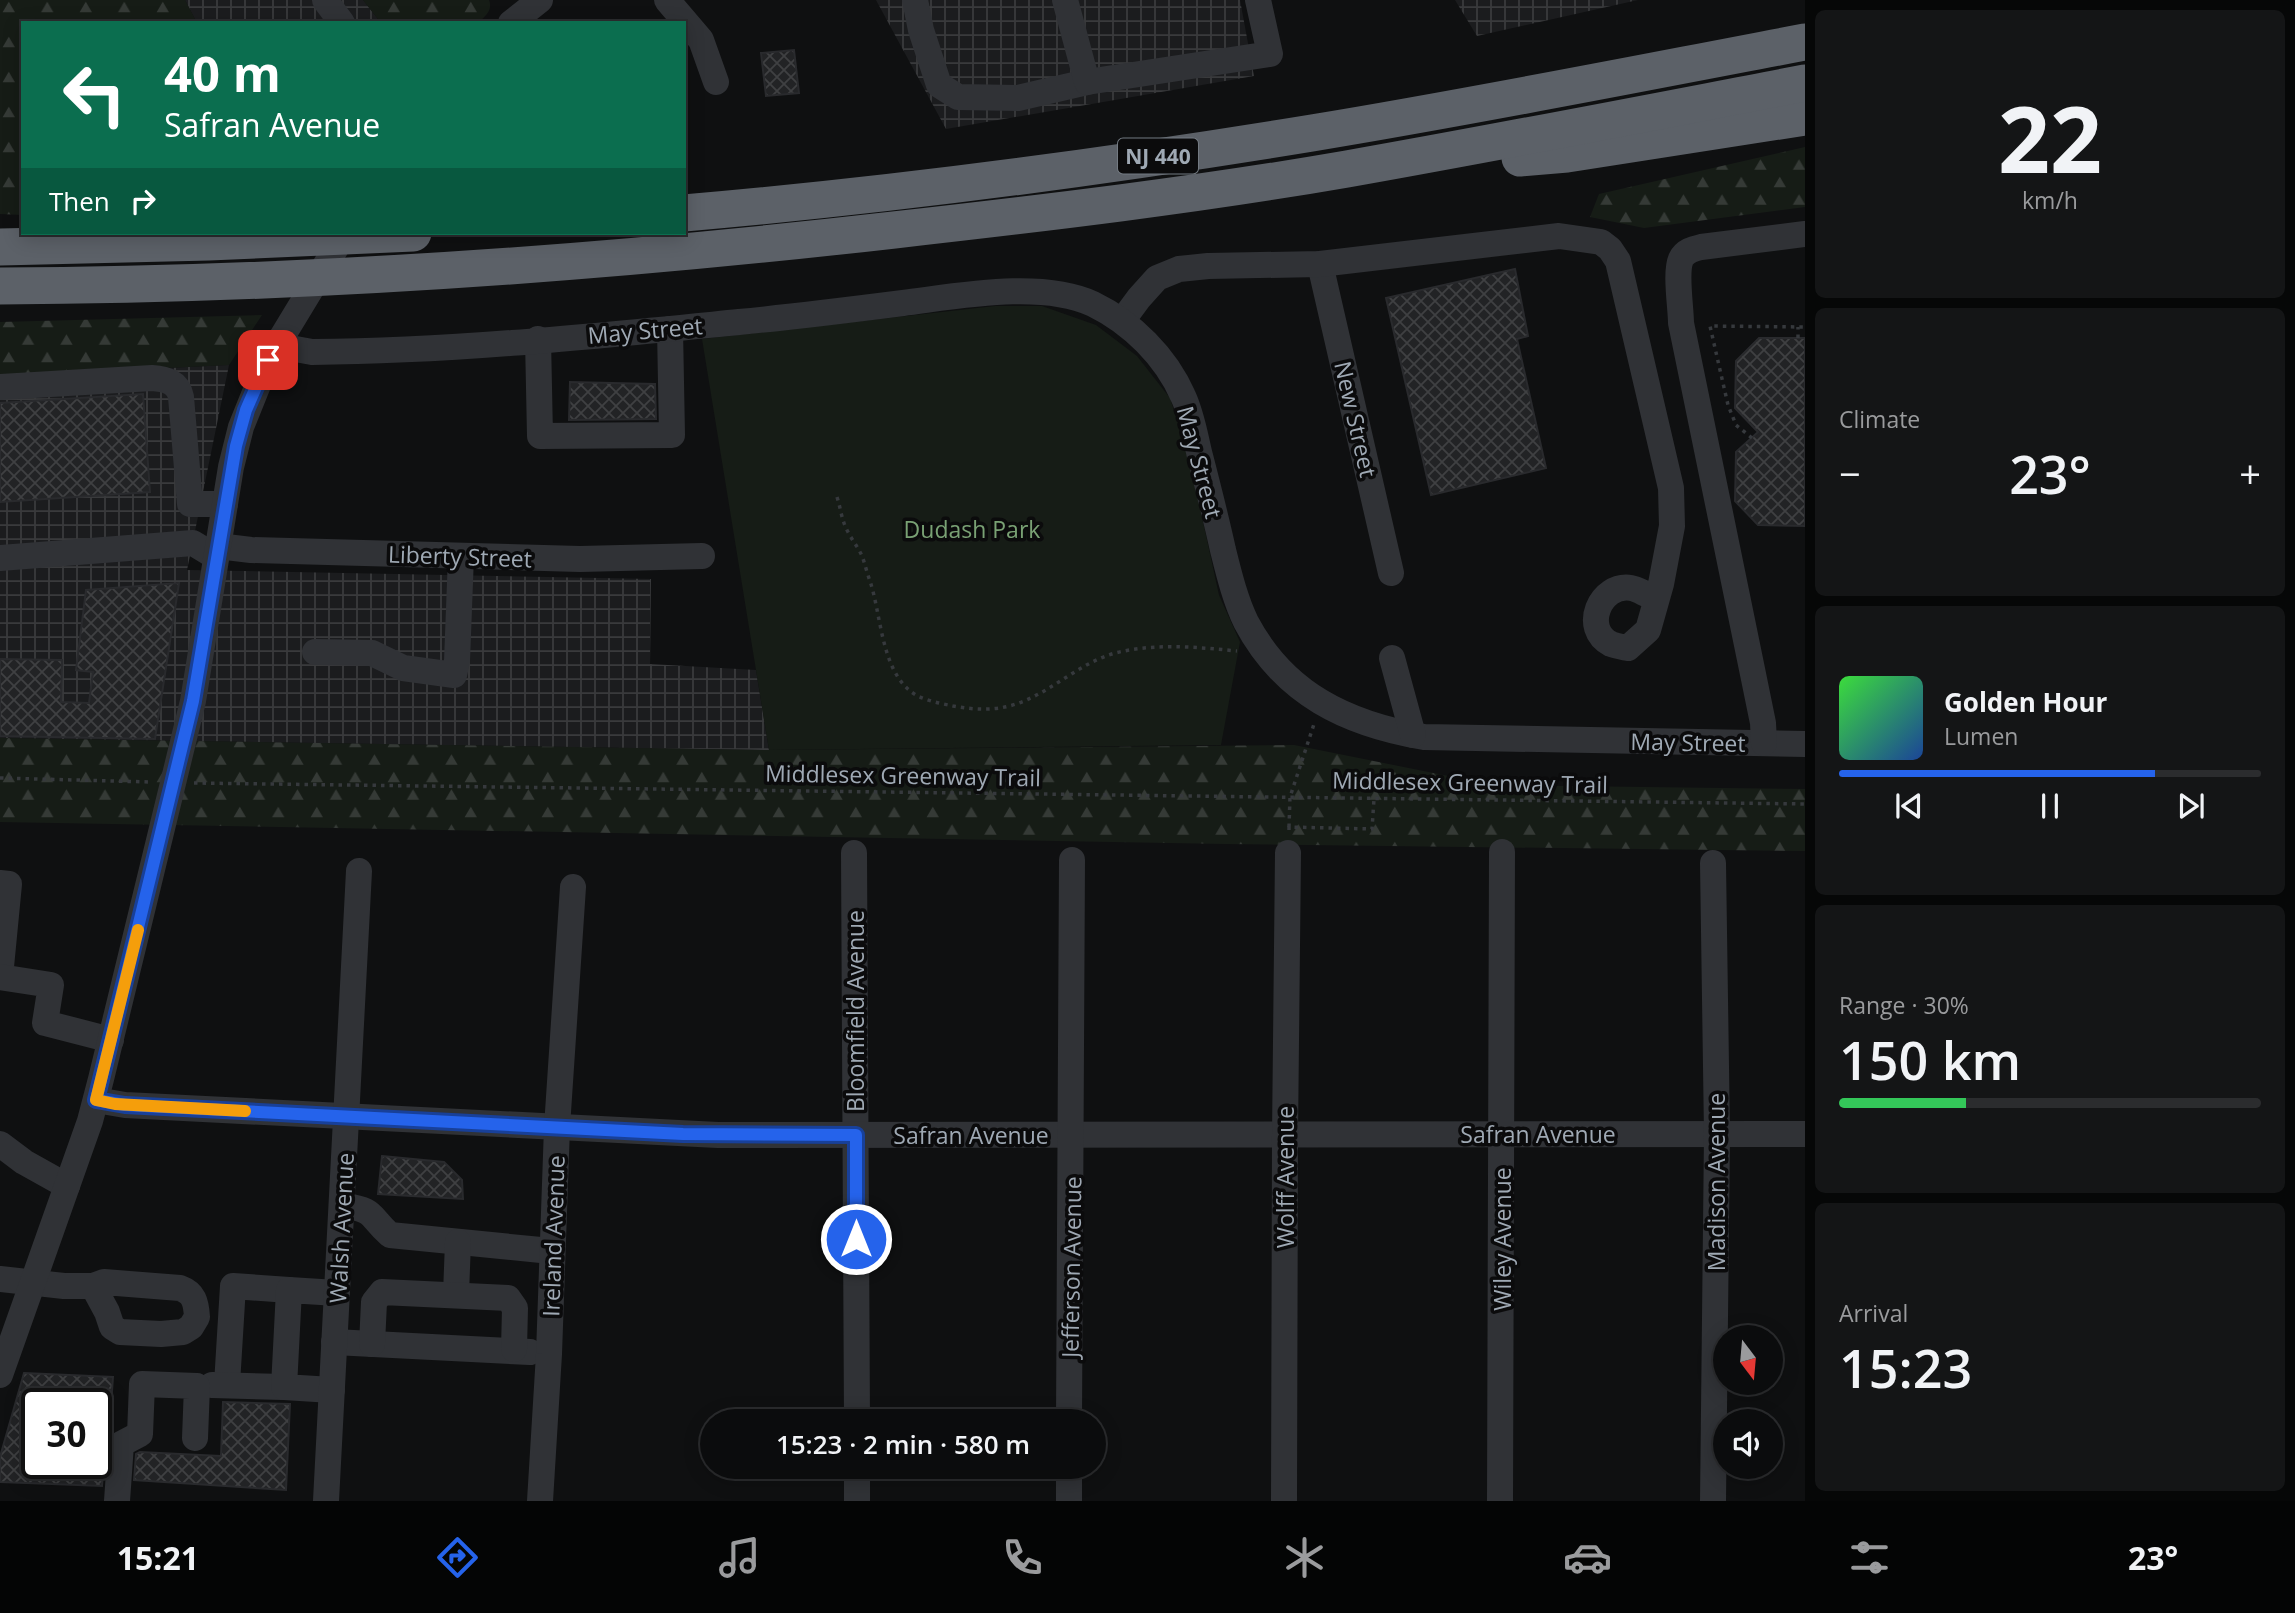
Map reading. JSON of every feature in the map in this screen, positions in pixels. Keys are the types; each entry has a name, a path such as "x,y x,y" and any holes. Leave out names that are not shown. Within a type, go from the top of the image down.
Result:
{"highway":[{"path":"1472,104 1805,23"},
{"name":"NJ 440","path":"686,213 897,191 1301,134 1805,42"},
{"name":"NJ 440","path":"0,286 143,285 475,269 814,239 1091,207 1344,169 1805,83"},
{"path":"1344,169 1567,154 1805,117"},
{"path":"0,247 195,243 369,235"}],"street":[{"path":"325,0 341,21"},
{"path":"514,21 540,0"},
{"path":"667,0 685,21"},
{"path":"915,0 921,30 939,85 958,97 1018,98 1087,82 1270,54 1258,0"},
{"path":"1065,0 1087,82"},
{"path":"686,22 701,40 716,82"},
{"path":"1764,743 1763,723 1681,323 1679,268 1682,257 1700,247 1805,234"},
{"path":"0,1375 8,1331 33,1281 96,1100 193,701 225,504 246,410 281,336 344,235"},
{"path":"1122,321 1157,278 1178,269 1208,265 1320,264 1559,236 1601,243 1610,249 1618,261 1671,488 1672,526 1657,598"},
{"name":"New Street","path":"1320,264 1391,573"},
{"name":"May Street","path":"281,336 290,348 312,352 670,329 994,292 1055,293 1091,303 1122,321 1162,359 1184,397 1232,583 1245,620 1266,654 1294,682 1321,702 1353,720 1413,736 1805,744"},
{"path":"538,339 540,436 672,435 670,329"},
{"path":"0,387 164,379 175,386 181,397 190,504 225,504"},
{"name":"Liberty Street","path":"0,558 194,543 217,551 580,559 702,556"},
{"path":"315,652 372,653 403,668 454,675 457,661 461,556"},
{"path":"1392,657 1413,736"},
{"name":"Wolff Avenue","path":"1284,1501 1288,840"},
{"name":"Wiley Avenue","path":"1500,1501 1502,852"},
{"name":"Bloomfield Avenue","path":"854,853 857,1409"},
{"name":"Jefferson Avenue","path":"1069,1409 1072,860"},
{"name":"Madison Avenue","path":"1713,863 1717,1134 1713,1501"},
{"name":"Walsh Avenue","path":"326,1501 359,871"},
{"path":"0,883 9,884 0,977 51,985 45,1023 111,1040"},
{"name":"Ireland Avenue","path":"540,1501 549,1354 539,1250 557,1127 573,887"},
{"name":"Safran Avenue","path":"96,1100 125,1105 718,1135 1805,1134"},
{"path":"0,1144 24,1162 66,1186"},
{"path":"342,1205 372,1213 390,1235 539,1250"},
{"path":"456,1294 458,1242"},
{"path":"0,1279 64,1286 93,1286"},
{"path":"227,1384 233,1286 337,1293"},
{"path":"284,1387 289,1290"},
{"path":"372,1344 374,1302 382,1292 456,1294 508,1298 515,1308 514,1349"},
{"path":"334,1342 514,1349 549,1354"},
{"path":"117,1501 121,1444 140,1434 142,1384 227,1384 332,1390"},
{"path":"195,1438 198,1386"},
{"path":"857,1479 857,1501"},
{"path":"1069,1479 1069,1501"}],"path":[{"path":"1752,438 1736,425 1728,405 1710,326 1805,327"},
{"path":"1798,327 1798,338"},
{"path":"837,498 845,526 862,556 893,669 909,690 934,702 981,709 1014,705 1040,695 1090,664 1112,654 1136,649 1178,646 1266,654"},
{"path":"1321,702 1290,797 1288,840 1372,829 1374,799"},
{"path":"0,778 153,782"},
{"name":"Middlesex Greenway Trail","path":"181,783 1805,804"}],"shaded area":[{"path":"185,0 363,0 379,21 196,21"},
{"path":"876,0 1240,0 1254,76 946,129"},
{"path":"1455,0 1638,0 1477,36"},
{"path":"229,365 187,570 651,579 650,664 756,670 769,750 0,738 0,376"}],"green space":[{"path":"0,0 185,0 196,21 21,21 21,215 0,214"},
{"path":"363,0 489,0 488,13 480,21 379,21"},
{"path":"1805,147 1805,207 1644,228 1590,217 1599,194"},
{"name":"Dudash Park","path":"995,306 1042,306 1096,325 1137,356 1170,398 1188,453 1219,595 1240,642 1221,745 769,750 702,339"},
{"path":"262,315 229,365 0,376 0,322"},
{"path":"0,738 769,750 1294,745 1493,785 1805,789 1805,851 1226,844 0,822"}],"building":[{"path":"794,50 799,93 766,96 761,53"},
{"path":"1515,269 1528,336 1517,339 1546,468 1431,495 1386,298"},
{"path":"1759,338 1805,338 1805,526 1758,525 1735,501 1736,452 1758,432 1735,408 1736,361"},
{"path":"570,382 655,384 656,419 569,420"},
{"path":"143,394 150,492 0,502 0,403"},
{"path":"179,583 155,739 0,736 0,659 62,660 61,702 89,703 93,672 76,670 86,590"},
{"path":"382,1156 444,1162 462,1180 463,1199 378,1194"},
{"path":"24,1373 113,1377 112,1392 112,1388 21,1388 21,1479 103,1479 102,1486 0,1482 0,1457"},
{"path":"223,1402 290,1404 286,1490 134,1480 136,1454 140,1452 221,1456"}],"slow traffic":[{"path":"138,930 96,1100 115,1104 245,1111"}],"route":[{"path":"268,360 246,410 231,467 193,701 96,1100 125,1105 683,1134 856,1135 856,1239"}]}
